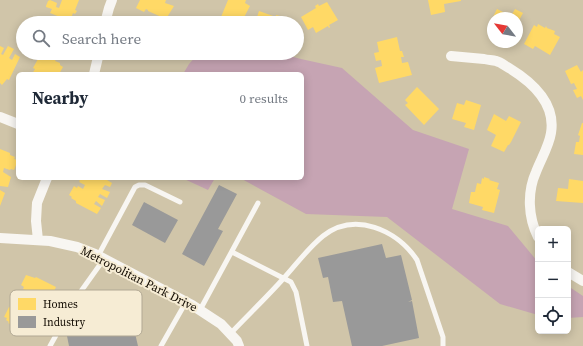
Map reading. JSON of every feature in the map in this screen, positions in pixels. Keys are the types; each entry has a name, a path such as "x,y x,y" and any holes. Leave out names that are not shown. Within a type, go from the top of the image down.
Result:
{"street":[{"path":"107,16 112,0"},
{"path":"451,56 496,61 523,76 543,97 549,108 552,120 551,132 548,144 535,174 530,195 530,206 535,231"},
{"path":"94,72 97,60"},
{"path":"0,117 16,123"},
{"path":"38,240 36,221 37,203 46,180"},
{"name":"Metropolitan Park Drive","path":"0,238 38,240 78,247 200,310 221,324 237,341 239,346"},
{"path":"571,274 583,282"}],"lane":[{"path":"81,290 101,258 135,187 145,184 180,202"},
{"path":"200,310 258,203"},
{"path":"230,334 283,279 308,249 324,236 336,229 350,225 364,225 376,227 390,234 412,253 417,260 444,337 443,346"},
{"path":"232,252 291,282 296,292 307,346"},
{"path":"161,346 186,302"},
{"path":"50,346 56,336"}],"shaded area":[{"path":"193,60 304,60 342,68 413,130 469,149 452,209 508,226 535,258 535,314 500,304 387,217 306,214 244,180 304,180 304,72 184,72"},
{"path":"186,180 214,180 208,190"},
{"path":"571,288 583,296 583,317 571,318"}],"building: Homes":[{"path":"50,0 57,3 56,7 59,8 62,0 79,0 75,10 77,11 75,14 73,13 72,16 58,16 50,13 52,9 46,7 48,1"},
{"path":"140,0 166,0 165,3 174,6 168,16 159,16 146,9 144,12 136,8"},
{"path":"228,0 246,0 245,3 250,6 245,16 221,16"},
{"path":"428,0 461,1 444,4 445,12 431,15"},
{"path":"327,2 338,20 329,25 329,28 328,26 316,33 313,27 308,30 304,23 304,16 303,16 316,8 315,6 318,4 319,6"},
{"path":"497,9 503,12 496,12"},
{"path":"515,9 521,12 513,12"},
{"path":"259,11 273,16 257,16"},
{"path":"538,24 555,31 554,34 560,37 550,55 535,46 533,49 524,44 534,25 537,27"},
{"path":"397,37 400,51 402,51 404,57 401,57 402,63 408,62 412,75 379,83 375,68 382,66 381,60 376,61 374,53 379,52 377,42"},
{"path":"0,46 4,48 1,54 3,55 8,46 14,49 9,58 12,60 15,54 16,60 19,60 9,80 7,79 2,85 0,83"},
{"path":"37,60 56,60 63,67 60,72 33,72 35,69 33,68"},
{"path":"577,65 581,72 583,70 583,100 581,96 577,98 573,90 577,89 574,83 571,84 565,71"},
{"path":"417,87 439,109 424,125 405,105 408,103 405,100"},
{"path":"466,100 481,105 474,130 464,127 466,123 452,119 457,103 464,105"},
{"path":"494,114 506,121 509,116 521,122 504,152 491,146 496,135 487,130"},
{"path":"582,123 583,155 574,154 576,142 579,142 580,136 578,135"},
{"path":"0,149 15,157 14,159 16,160 16,165 14,170 4,168 3,172 11,177 8,187 0,186"},
{"path":"484,177 499,183 497,189 500,190 494,213 482,210 483,207 469,203 471,192 475,192 477,183 481,184 482,178 484,179"},
{"path":"569,179 583,181 583,203 556,201 558,188 568,189"},
{"path":"79,180 107,180 112,183 110,187 105,185 102,189 110,192 107,198 100,194 98,197 105,200 102,206 96,201 94,204 101,208 97,214 76,203 76,201 69,195 74,186 77,188 78,186 83,189 85,185 79,182"},
{"path":"0,190 5,193 0,206"},
{"path":"26,275 36,277 56,287 54,290 26,290 21,285"},
{"path":"9,307 10,324 6,320 7,318 4,317"}],"building: Industry":[{"path":"219,185 237,194 218,229 223,231 204,266 182,254"},
{"path":"144,202 178,220 165,243 132,225"},
{"path":"382,244 386,258 401,255 412,300 408,302 412,301 419,338 382,346 352,346 342,301 333,302 328,277 323,278 318,258"},
{"path":"67,336 136,336 138,346 69,346"}]}
